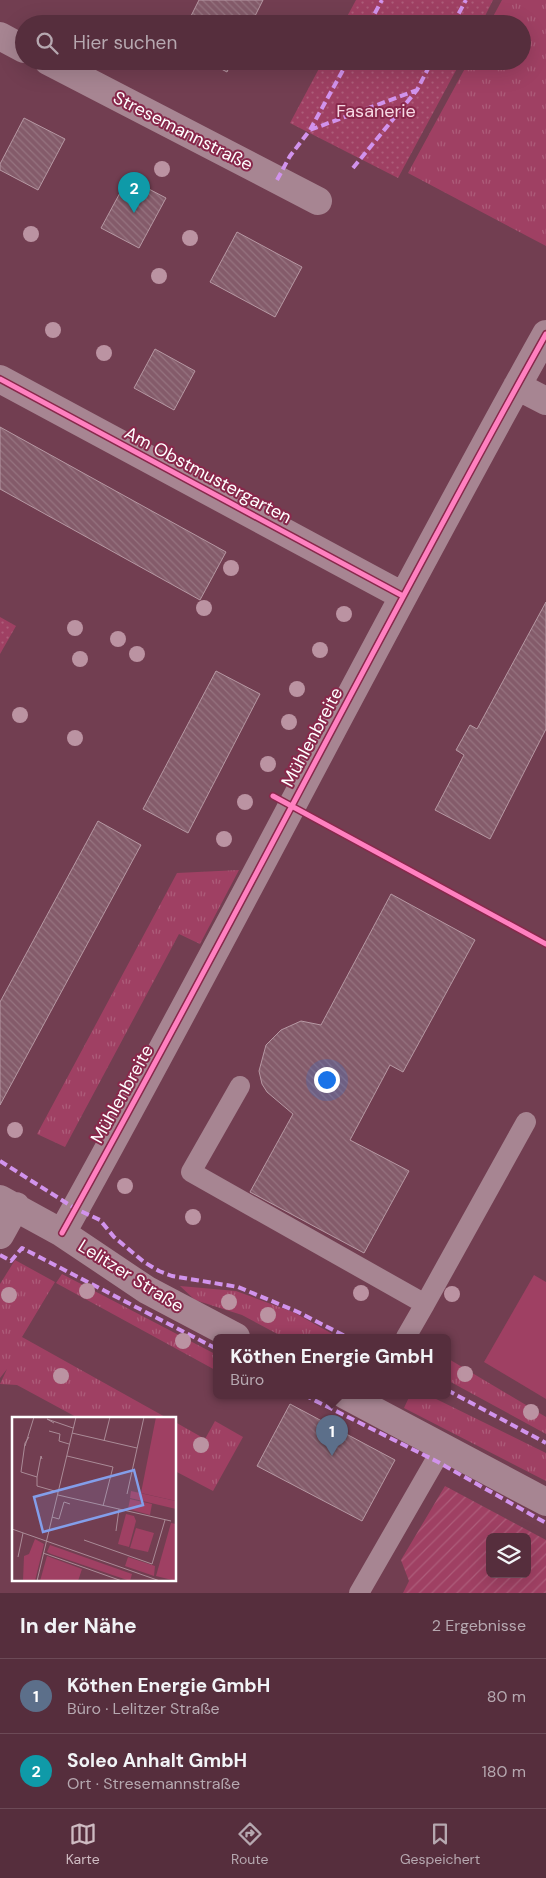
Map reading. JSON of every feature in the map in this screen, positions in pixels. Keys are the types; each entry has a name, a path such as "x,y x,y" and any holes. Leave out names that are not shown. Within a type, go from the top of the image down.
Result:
{"street":[{"path":"0,36 15,44"},
{"name":"Stresemannstraße","path":"65,70 318,201"},
{"name":"Mühlenbreite","path":"62,1233 212,958 403,596 546,334"},
{"name":"Am Obstmustergarten","path":"0,379 403,596"},
{"path":"517,386 546,401"},
{"path":"0,1235 8,1202"},
{"name":"Lelitzer Straße","path":"8,1202 62,1233 147,1290 230,1334"},
{"path":"362,1399 443,1447 546,1502"}],"lane":[{"path":"240,1086 191,1172 425,1304"},
{"path":"408,1334 526,1122"},
{"path":"359,1593 443,1447"}],"green space":[{"path":"356,0 493,0 486,15 348,15"},
{"path":"502,0 546,0 546,246 408,173 464,70 531,70 531,15 494,15"},
{"name":"Fasanerie","path":"318,70 456,70 398,178 290,123"},
{"path":"0,617 16,626 0,654"},
{"path":"239,870 200,944 179,934 65,1147 37,1134 177,873"},
{"path":"15,1260 55,1282 22,1337 165,1417 76,1417 17,1385 0,1384 7,1369 0,1378 0,1284"},
{"path":"62,1274 213,1353 213,1369 56,1283"},
{"path":"534,1275 546,1282 546,1399 484,1362"},
{"path":"180,1286 236,1291 293,1312 333,1334 277,1334 242,1315 195,1300"},
{"path":"451,1360 546,1417 546,1434 451,1382"},
{"path":"408,1399 436,1399 546,1453 546,1481 404,1408"},
{"path":"215,1421 243,1437 213,1491 176,1472 176,1423 205,1439"},
{"path":"445,1486 546,1540 546,1593 403,1593 409,1581 401,1560"}],"building":[{"path":"199,0 263,0 256,15 192,15"},
{"path":"24,118 65,139 38,190 0,170 0,164"},
{"path":"128,178 166,198 139,248 101,228"},
{"path":"237,232 302,267 275,317 210,282"},
{"path":"155,349 195,371 174,410 134,388"},
{"path":"0,427 226,552 200,600 0,489"},
{"path":"546,602 546,729 490,839 435,810 464,755 456,750 470,725 477,729"},
{"path":"216,671 260,694 188,833 143,809"},
{"path":"98,821 141,845 0,1105 0,1002"},
{"path":"391,894 475,940 403,1072 390,1065 350,1140 409,1171 364,1253 250,1192 293,1114 267,1092 262,1084 259,1071 266,1045 281,1030 301,1021 321,1025"},
{"path":"290,1404 395,1460 362,1521 257,1466"}],"marked path":[{"path":"374,15 382,0"},
{"path":"458,15 466,0"},
{"path":"277,180 290,156 310,130 343,70"},
{"path":"353,168 417,90 427,70"},
{"path":"310,130 417,90"},
{"path":"0,1161 76,1209 100,1220 114,1237 144,1262 159,1271 172,1276 238,1287 298,1312 341,1334"},
{"path":"0,1255 11,1261 22,1248 213,1347"},
{"path":"451,1392 546,1443"},
{"path":"312,1399 438,1462 546,1523"}],"cycle path":[{"path":"62,1233 546,334"},
{"path":"0,379 403,596"},
{"path":"273,796 546,944"}],"place":[{"name":"Soleo Anhalt GmbH","path":"134,213"},
{"name":"Köthen Energie GmbH","path":"332,1456"}]}
